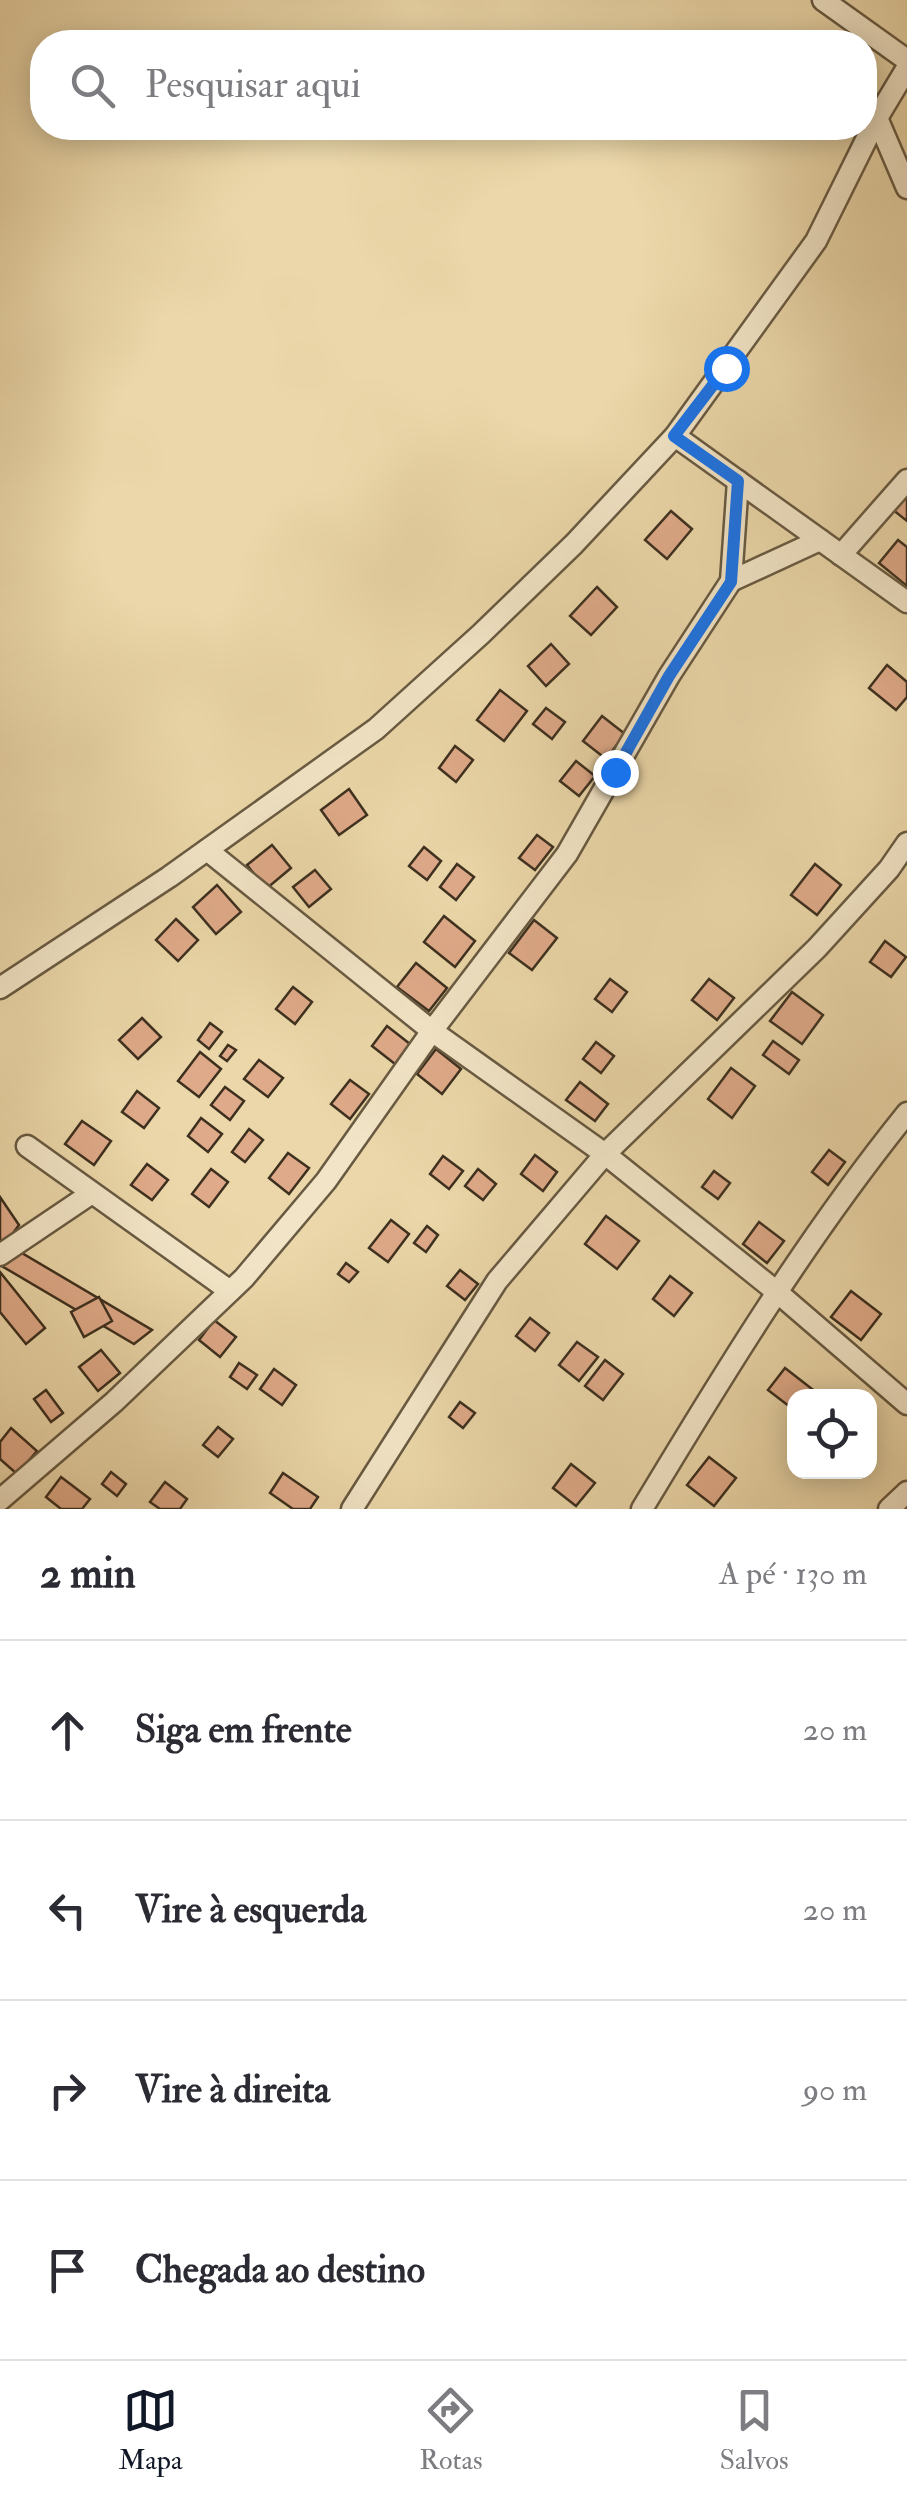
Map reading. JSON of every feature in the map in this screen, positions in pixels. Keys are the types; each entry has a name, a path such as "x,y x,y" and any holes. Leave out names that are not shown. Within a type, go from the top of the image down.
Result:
{"street":[{"path":"823,0 865,30"},
{"path":"877,39 907,60"},
{"path":"877,116 907,68"},
{"path":"877,120 907,188"},
{"path":"0,988 206,850 376,729 547,570 674,436 816,241 865,140"},
{"path":"674,436 907,602"},
{"path":"841,555 907,480"},
{"path":"4,1489 114,1402 230,1292 326,1181 432,1032 568,854 669,676 731,582 738,481"},
{"path":"731,582 820,540"},
{"path":"352,1509 497,1282 605,1154 817,948 889,869 907,843"},
{"path":"206,850 432,1032 605,1154 907,1404"},
{"path":"642,1509 776,1292 907,1113"},
{"path":"26,1146 230,1292"},
{"path":"0,1255 92,1194"},
{"path":"889,1509 907,1492"}],"building":[{"path":"907,491 907,521 892,509"},
{"path":"671,511 692,529 667,559 645,540"},
{"path":"898,540 907,547 907,586 879,563"},
{"path":"597,587 617,607 591,635 570,616"},
{"path":"551,644 569,664 546,686 528,666"},
{"path":"887,665 907,682 907,697 896,710 869,688"},
{"path":"500,690 527,711 504,741 477,720"},
{"path":"546,708 565,722 552,739 533,724"},
{"path":"602,716 625,734 606,759 583,741"},
{"path":"455,746 473,760 456,782 439,768"},
{"path":"576,761 595,776 579,796 560,781"},
{"path":"349,789 367,815 339,835 321,810"},
{"path":"537,835 553,847 535,870 519,858"},
{"path":"272,845 291,868 266,889 247,865"},
{"path":"424,847 441,861 427,880 409,866"},
{"path":"457,864 474,877 456,900 440,887"},
{"path":"815,864 841,885 817,915 791,895"},
{"path":"315,870 331,889 309,907 293,887"},
{"path":"217,885 241,912 216,934 193,907"},
{"path":"444,916 475,941 455,967 424,942"},
{"path":"176,919 198,940 178,961 156,940"},
{"path":"534,920 557,938 532,970 509,953"},
{"path":"885,941 906,957 891,977 870,962"},
{"path":"416,963 447,988 429,1011 397,987"},
{"path":"610,979 627,992 612,1012 595,999"},
{"path":"709,979 734,998 717,1020 692,1000"},
{"path":"293,987 312,1002 295,1024 276,1009"},
{"path":"792,992 823,1015 802,1044 770,1021"},
{"path":"142,1018 161,1037 138,1059 119,1040"},
{"path":"210,1023 222,1032 209,1049 198,1040"},
{"path":"387,1026 410,1044 395,1064 372,1046"},
{"path":"773,1041 799,1060 789,1074 763,1055"},
{"path":"596,1042 614,1056 601,1073 583,1059"},
{"path":"228,1045 236,1050 227,1061 220,1056"},
{"path":"436,1049 461,1069 442,1094 417,1074"},
{"path":"200,1052 221,1069 199,1097 178,1081"},
{"path":"259,1060 283,1078 268,1097 244,1079"},
{"path":"731,1068 755,1086 732,1118 708,1099"},
{"path":"350,1080 369,1094 350,1119 331,1104"},
{"path":"580,1082 608,1104 595,1121 566,1100"},
{"path":"225,1087 244,1101 230,1120 211,1105"},
{"path":"137,1091 159,1108 144,1128 122,1112"},
{"path":"201,1118 222,1134 208,1152 188,1136"},
{"path":"82,1121 111,1141 94,1165 65,1144"},
{"path":"249,1129 263,1140 245,1162 232,1152"},
{"path":"829,1150 845,1162 828,1185 812,1172"},
{"path":"288,1153 309,1168 289,1194 269,1178"},
{"path":"535,1155 557,1172 543,1191 521,1174"},
{"path":"443,1156 463,1171 449,1189 430,1174"},
{"path":"147,1164 168,1180 152,1200 131,1185"},
{"path":"211,1169 228,1182 209,1207 192,1194"},
{"path":"478,1169 496,1184 483,1200 465,1186"},
{"path":"714,1171 730,1183 718,1199 702,1187"},
{"path":"0,1197 19,1225 0,1251"},
{"path":"606,1216 639,1241 617,1269 585,1244"},
{"path":"391,1220 409,1234 388,1262 369,1248"},
{"path":"759,1222 784,1241 767,1263 743,1244"},
{"path":"427,1226 438,1235 426,1252 414,1243"},
{"path":"0,1240 152,1330 134,1344 0,1265"},
{"path":"346,1263 358,1272 349,1282 338,1274"},
{"path":"460,1270 478,1284 465,1300 447,1286"},
{"path":"0,1272 45,1328 26,1344 0,1312"},
{"path":"670,1276 692,1293 674,1316 653,1299"},
{"path":"851,1291 881,1314 861,1340 831,1317"},
{"path":"99,1297 112,1321 84,1337 71,1312"},
{"path":"530,1318 549,1333 535,1351 516,1336"},
{"path":"214,1320 236,1337 220,1357 199,1340"},
{"path":"577,1342 598,1357 579,1381 559,1365"},
{"path":"101,1350 120,1373 98,1391 79,1367"},
{"path":"605,1360 623,1374 603,1400 585,1386"},
{"path":"239,1363 257,1375 247,1389 230,1377"},
{"path":"785,1368 812,1389 787,1389 787,1405 768,1390"},
{"path":"274,1369 296,1385 282,1405 260,1389"},
{"path":"46,1390 63,1413 51,1422 34,1399"},
{"path":"460,1402 475,1413 463,1428 449,1417"},
{"path":"218,1427 233,1439 218,1457 203,1445"},
{"path":"11,1428 37,1451 17,1474 0,1459 0,1442"},
{"path":"709,1457 736,1478 714,1506 687,1485"},
{"path":"571,1464 595,1483 576,1506 553,1488"},
{"path":"111,1472 126,1484 117,1496 102,1484"},
{"path":"283,1473 318,1497 310,1509 293,1509 270,1493"},
{"path":"61,1477 90,1499 82,1509 61,1509 46,1497"},
{"path":"165,1482 187,1499 180,1509 160,1509 150,1502"}],"route":[{"path":"615,772 669,676 731,582 738,481 674,436 726,368"}]}
